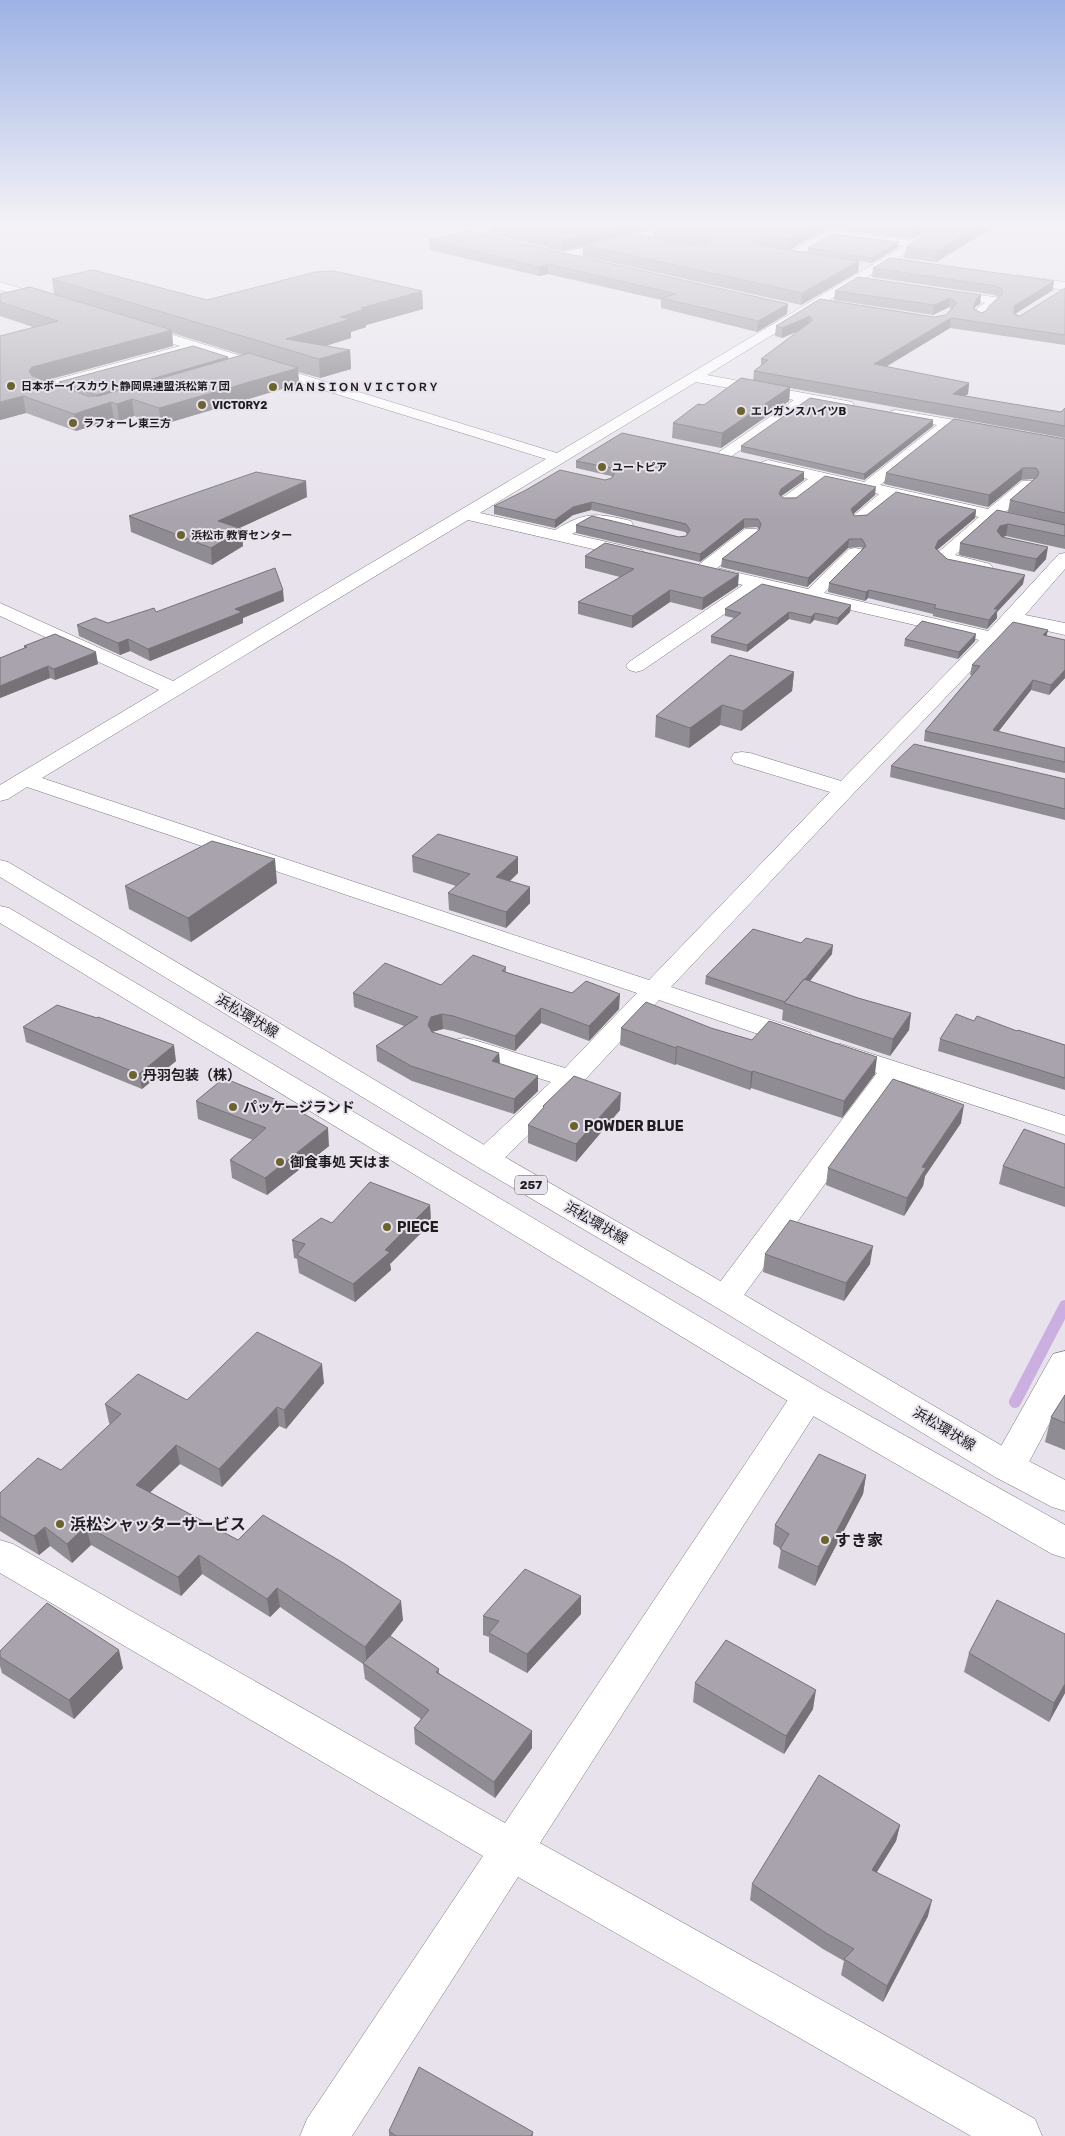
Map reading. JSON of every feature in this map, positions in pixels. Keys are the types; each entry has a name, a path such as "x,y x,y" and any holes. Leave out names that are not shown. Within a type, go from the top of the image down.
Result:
{"main road":[{"path":"0,794 784,322"},
{"path":"127,325 250,363 550,462 569,473"},
{"path":"77,402 40,388 194,346"},
{"path":"223,371 250,363"},
{"path":"693,377 863,408"},
{"path":"724,455 806,398"},
{"path":"882,411 997,432"},
{"path":"867,487 949,423"},
{"path":"606,429 633,435"},
{"path":"706,451 991,514 1057,525"},
{"path":"788,501 821,477"},
{"path":"998,571 952,561 944,555 1028,484"},
{"path":"859,518 892,492"},
{"path":"464,514 649,557"},
{"path":"557,536 580,521 591,518 643,529"},
{"path":"703,570 751,533"},
{"path":"812,595 855,554"},
{"path":"486,1159 570,1079 845,789 901,744 1012,618 1035,579 1059,555"},
{"path":"685,566 993,638"},
{"path":"636,666 758,583"},
{"path":"0,609 174,689"},
{"path":"1012,618 1065,629"},
{"path":"742,758 845,789"},
{"path":"24,779 1065,1126"},
{"name":"浜松環状線","path":"0,867 486,1159 725,1298 1008,1467 1065,1497"},
{"path":"0,913 808,1397 1065,1543"},
{"path":"443,1039 570,1079"},
{"path":"725,1298 894,1070"},
{"path":"1008,1467 1065,1364"},
{"path":"324,2136 808,1397"},
{"path":"0,1555 512,1850 1018,2136"}],"building":[{"path":"55,322 145,322 172,330 32,367 29,371 32,376 88,396 99,396 249,353 298,368 159,408 132,399 117,404 111,402 74,414 23,396 0,402 0,336"},
{"path":"194,322 341,322 286,339 350,350 319,359"},
{"path":"783,322 797,322 782,328 776,326"},
{"path":"811,322 945,322 874,364 969,383 953,394 1061,412 1065,408 1065,426 754,371 768,360 761,359"},
{"path":"976,322 1065,322 1065,335"},
{"path":"193,346 228,357 96,395 59,382"},
{"path":"741,378 790,387 722,433 673,423 698,404 704,405"},
{"path":"810,398 933,420 864,474 741,446"},
{"path":"954,419 1065,439 1065,513 1010,500 1037,477 1039,472 1036,468 1023,468 989,495 886,473"},
{"path":"622,433 804,472 781,489 779,494 783,498 796,498 825,476 876,487 851,509 854,516 867,515 896,492 976,510 938,541 935,548 947,559 1025,575 994,609 998,609 989,620 934,608 936,605 829,583 866,546 862,539 849,539 808,578 722,559 759,530 761,524 758,519 744,519 700,554 576,525 592,516 679,537 686,536 690,530 686,524 592,502 573,507 555,520 494,506 560,470 605,480 612,478 615,472 612,468 576,461"},
{"path":"256,472 306,481 218,521 242,529 211,548 129,516"},
{"path":"997,510 1065,525 1065,536 1008,524 1000,526 997,531 1002,537 1048,547 1036,559 960,543"},
{"path":"605,543 739,574 703,598 670,590 632,616 578,602 634,569 585,556"},
{"path":"275,568 283,590 235,609 242,612 148,649 128,639 118,643 77,625 95,618 108,623 154,608 156,612"},
{"path":"762,584 851,605 838,618 815,613 811,617 789,612 747,645 711,636 741,613 725,609"},
{"path":"922,621 976,634 959,652 905,639"},
{"path":"1013,622 1048,630 1043,635 1065,640 1065,670 1051,685 1033,680 993,730 1065,748 1065,762 925,731 980,666 972,665"},
{"path":"55,634 96,652 54,669 48,666 0,686 0,658"},
{"path":"730,655 794,672 743,711 722,705 690,728 656,716"},
{"path":"914,744 1065,779 1065,809 891,766"},
{"path":"438,834 518,857 496,877 530,887 506,912 448,893 470,874 412,856"},
{"path":"212,841 275,859 188,918 125,886"},
{"path":"753,929 801,943 806,938 833,945 785,1002 706,976"},
{"path":"473,955 506,967 502,971 572,993 586,981 620,994 589,1026 541,1008 515,1036 453,1016 442,1014 431,1017 428,1025 432,1032 499,1053 492,1061 538,1076 514,1099 411,1066 376,1046 418,1017 353,993 385,963 441,985"},
{"path":"804,979 858,998 911,1013 893,1039 784,1003"},
{"path":"646,1002 711,1028 752,1040 769,1021 877,1057 844,1101 753,1071 751,1072 677,1046 676,1048 621,1028"},
{"path":"57,1005 98,1017 174,1045 139,1074 23,1027"},
{"path":"956,1014 974,1021 977,1016 1017,1031 1065,1045 1065,1078 940,1039"},
{"path":"574,1076 621,1093 576,1144 528,1125 543,1106"},
{"path":"224,1078 289,1105 328,1128 265,1178 230,1160 266,1128 196,1101"},
{"path":"893,1079 964,1105 922,1167 926,1168 907,1198 828,1168"},
{"path":"1024,1129 1065,1144 1065,1188 1003,1166"},
{"path":"370,1182 430,1205 385,1250 390,1252 353,1284 297,1255 305,1244 292,1240 321,1218 332,1223"},
{"path":"790,1220 873,1246 846,1283 765,1254"},
{"path":"257,1332 322,1364 284,1410 277,1407 219,1469 176,1445 136,1485 238,1540 263,1515 345,1564 401,1601 365,1647 277,1588 267,1599 199,1555 178,1577 86,1526 67,1544 45,1527 34,1536 0,1516 0,1493 38,1458 61,1470 121,1414 105,1404 138,1374 187,1400"},
{"path":"1065,1395 1065,1423 1051,1417"},
{"path":"819,1454 866,1475 818,1567 780,1549 789,1534 775,1525"},
{"path":"525,1569 581,1596 527,1654 489,1633 499,1621 483,1616"},
{"path":"997,1600 1065,1634 1065,1684 1054,1703 969,1653"},
{"path":"47,1603 119,1650 69,1700 0,1657 0,1651"},
{"path":"390,1636 439,1669 436,1672 532,1731 494,1782 414,1728 429,1710 363,1663"},
{"path":"726,1640 816,1690 786,1736 695,1683"},
{"path":"819,1775 900,1825 872,1870 932,1900 887,1986 844,1959 854,1949 826,1933 752,1884"},
{"path":"419,2067 533,2132 531,2136 396,2136 389,2131"}],"waterway":[{"path":"1015,1402 1065,1306"}],"place":[{"name":"日本ボーイスカウト静岡県連盟浜松第７団","path":"11,386"},
{"name":"ＭＡＮＳＩＯＮ ＶＩＣＴＯＲＹ","path":"273,387"},
{"name":"VICTORY2","path":"202,405"},
{"name":"エレガンスハイツB","path":"741,411"},
{"name":"ラフォーレ東三方","path":"73,423"},
{"name":"ユートピア","path":"602,467"},
{"name":"浜松市 教育センター","path":"181,535"},
{"name":"丹羽包装（株）","path":"133,1075"},
{"name":"パッケージランド","path":"233,1107"},
{"name":"POWDER BLUE","path":"574,1126"},
{"name":"御食事処 天はま","path":"280,1162"},
{"name":"PIECE","path":"387,1227"},
{"name":"浜松シャッターサービス","path":"60,1524"},
{"name":"すき家","path":"825,1540"}]}
